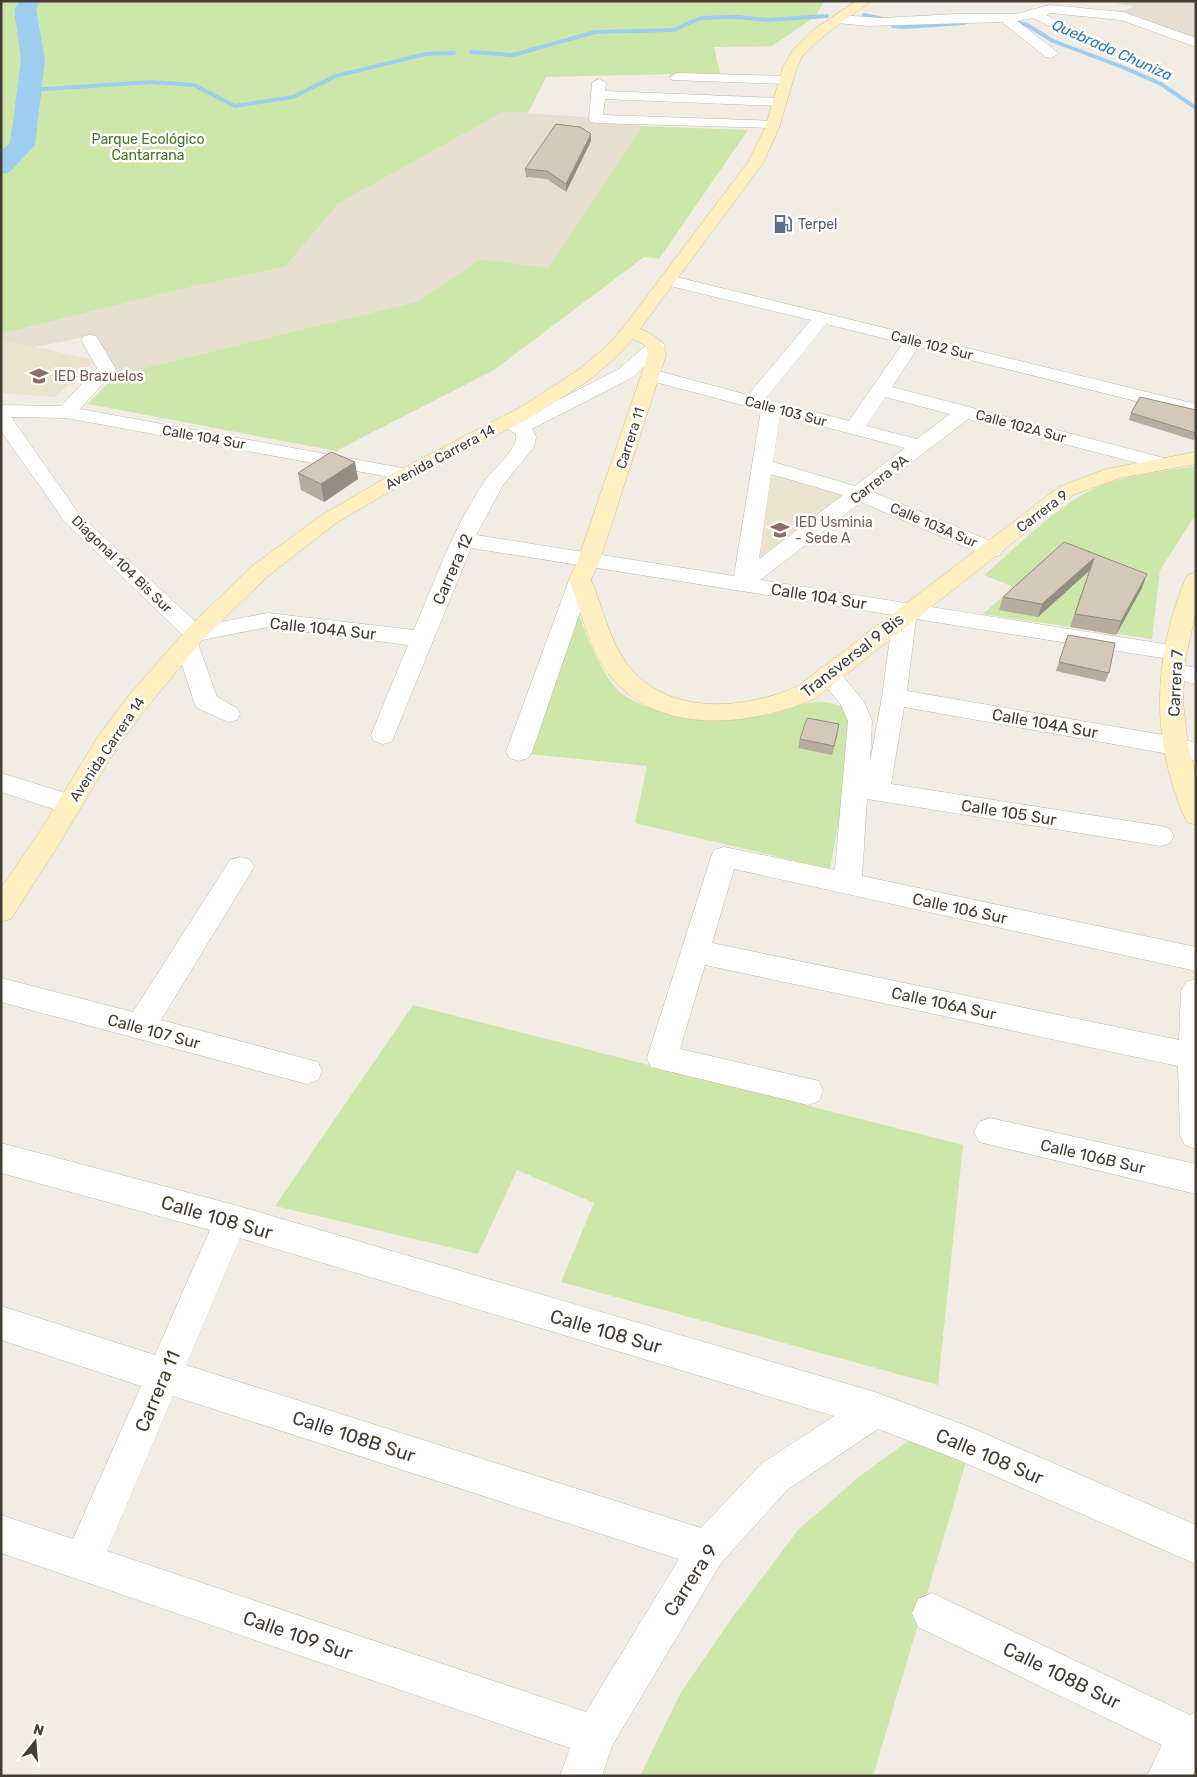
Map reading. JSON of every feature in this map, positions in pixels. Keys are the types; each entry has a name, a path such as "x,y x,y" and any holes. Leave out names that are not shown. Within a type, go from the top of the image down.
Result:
{"main road":[{"name":"Avenida Carrera 14","path":"1,911 108,742 139,700 191,639 260,571 329,519 406,474 515,424 584,374 612,351 629,332 755,163 773,124 790,67 798,53 821,31 865,1"},
{"path":"629,332 642,336 656,346"},
{"name":"Carrera 11","path":"584,570 651,375 657,355 656,346"},
{"name":"Carrera 9","path":"907,612 992,550 1066,491 1101,476 1161,463 1196,458"},
{"name":"Transversal 9 Bis","path":"584,570 588,597 597,628 613,663 620,673 643,692 672,706 690,710 728,713 746,712 768,708 794,699 807,692 907,612"},
{"name":"Carrera 7","path":"1196,580 1181,666 1171,707 1185,749 1196,815"}],"street":[{"path":"838,19 872,24 954,18 1005,18 1036,15 1050,5 1123,16 1196,43"},
{"path":"1036,15 1078,36"},
{"path":"1005,18 1051,54"},
{"path":"677,77 786,80"},
{"path":"773,124 596,119 599,89 779,102"},
{"name":"Calle 102 Sur","path":"668,280 1196,410"},
{"path":"744,582 762,465 761,404 822,318"},
{"path":"66,412 107,369 90,340"},
{"path":"854,428 914,340"},
{"path":"515,424 626,373 656,346"},
{"name":"Calle 103 Sur","path":"651,375 921,446"},
{"name":"Calle 102A Sur","path":"880,390 1161,463"},
{"name":"Calle 104 Sur","path":"1,411 66,412 406,474"},
{"name":"Carrera 9A","path":"744,582 964,412"},
{"name":"Diagonal 104 Bis Sur","path":"1,417 72,518 191,639"},
{"name":"Carrera 12","path":"383,735 463,540 494,482 524,447 527,440 526,434 515,424"},
{"name":"Calle 103A Sur","path":"762,465 860,494 992,550"},
{"name":"Calle 104 Sur","path":"463,540 584,570 744,582 1181,666"},
{"name":"Carrera 11","path":"518,752 584,570"},
{"path":"848,883 866,790 894,697 907,612"},
{"name":"Calle 104A Sur","path":"191,639 268,620 422,639"},
{"path":"191,639 206,702 228,714"},
{"path":"828,674 852,702 860,721 866,790"},
{"name":"Calle 104A Sur","path":"894,697 1185,749"},
{"path":"1,782 69,804"},
{"name":"Calle 105 Sur","path":"866,790 1161,836"},
{"name":"Calle 106 Sur","path":"695,951 724,856 1196,959"},
{"path":"140,1027 240,868"},
{"path":"695,951 662,1058 808,1091"},
{"name":"Calle 106A Sur","path":"695,951 1193,1056"},
{"name":"Calle 107 Sur","path":"1,990 307,1071"},
{"path":"1196,991 1193,1056 1196,1135"},
{"name":"Calle 106B Sur","path":"990,1132 1196,1179"},
{"name":"Calle 108 Sur","path":"1,1158 231,1220 875,1410 959,1441 1196,1545"},
{"name":"Carrera 11","path":"83,1562 231,1220"},
{"name":"Calle 108B Sur","path":"1,1323 707,1549"},
{"name":"Carrera 9","path":"582,1776 595,1736 707,1549 774,1476 875,1410"},
{"name":"Calle 109 Sur","path":"1,1534 595,1736"},
{"name":"Calle 108B Sur","path":"932,1613 1193,1735"},
{"path":"1168,1776 1193,1735"}],"shaded area":[{"path":"1102,1 1196,1 1196,39 1121,12 1133,6"},
{"path":"503,112 588,117 589,121 642,126 548,269 480,259 419,301 115,375 95,335 35,347 1,341 1,334 199,285 285,267 338,204"},
{"name":"IED Brazuelos","path":"1,341 95,360 55,397 1,393"},
{"name":"IED Usminia - Sede A","path":"768,470 844,495 755,565"}],"green space":[{"name":"Parque Ecológico Cantarrana","path":"1,1 824,1 815,17 772,46 714,47 720,73 546,77 528,113 503,112 338,204 285,267 199,285 1,334"},
{"path":"642,126 748,130 659,259 644,257 494,370 336,451 88,404 115,375 419,301 480,259 548,268"},
{"path":"1196,466 1196,514 1160,570 1152,639 983,614 1013,587 984,575 1051,516 1080,496 1107,483 1145,474"},
{"path":"578,609 584,629 608,678 621,693 653,709 689,717 726,719 774,714 813,702 835,704 849,709 855,733 830,869 635,823 647,766 530,754"},
{"path":"413,1005 963,1145 938,1385 561,1282 594,1203 517,1170 478,1254 275,1206"},
{"path":"908,1441 966,1462 873,1776 640,1776 681,1692 732,1618 798,1530 860,1476"}],"building":[{"path":"556,124 580,127 591,134 566,184 547,171 525,169"},
{"path":"1140,397 1196,410 1196,433 1131,413"},
{"path":"331,452 355,462 321,484 298,473"},
{"path":"1064,542 1147,574 1121,621 1075,614 1094,558 1042,604 1003,597"},
{"path":"1068,635 1115,643 1109,673 1059,662"},
{"path":"807,718 839,724 834,746 800,739"}],"waterway":[{"name":"Quebrada Chuniza","path":"1,166 22,145 33,60 25,9 31,1"},
{"name":"Quebrada Chuniza","path":"864,15 879,18 886,22"},
{"name":"Quebrada Chuniza","path":"471,52 513,55 595,32 674,30 701,18 736,17 768,20 827,16"},
{"name":"Quebrada Chuniza","path":"1014,22 1027,25 1053,41 1120,66 1161,84 1196,108"},
{"name":"Quebrada Chuniza","path":"893,26 905,27 964,23"},
{"name":"Quebrada Chuniza","path":"30,90 152,82 194,85 235,106 293,97 336,76 426,54 454,53"}],"place":[{"name":"Terpel","path":"783,224"},
{"name":"IED Brazuelos","path":"39,376"},
{"name":"IED Usminia - Sede A","path":"780,530"}]}
